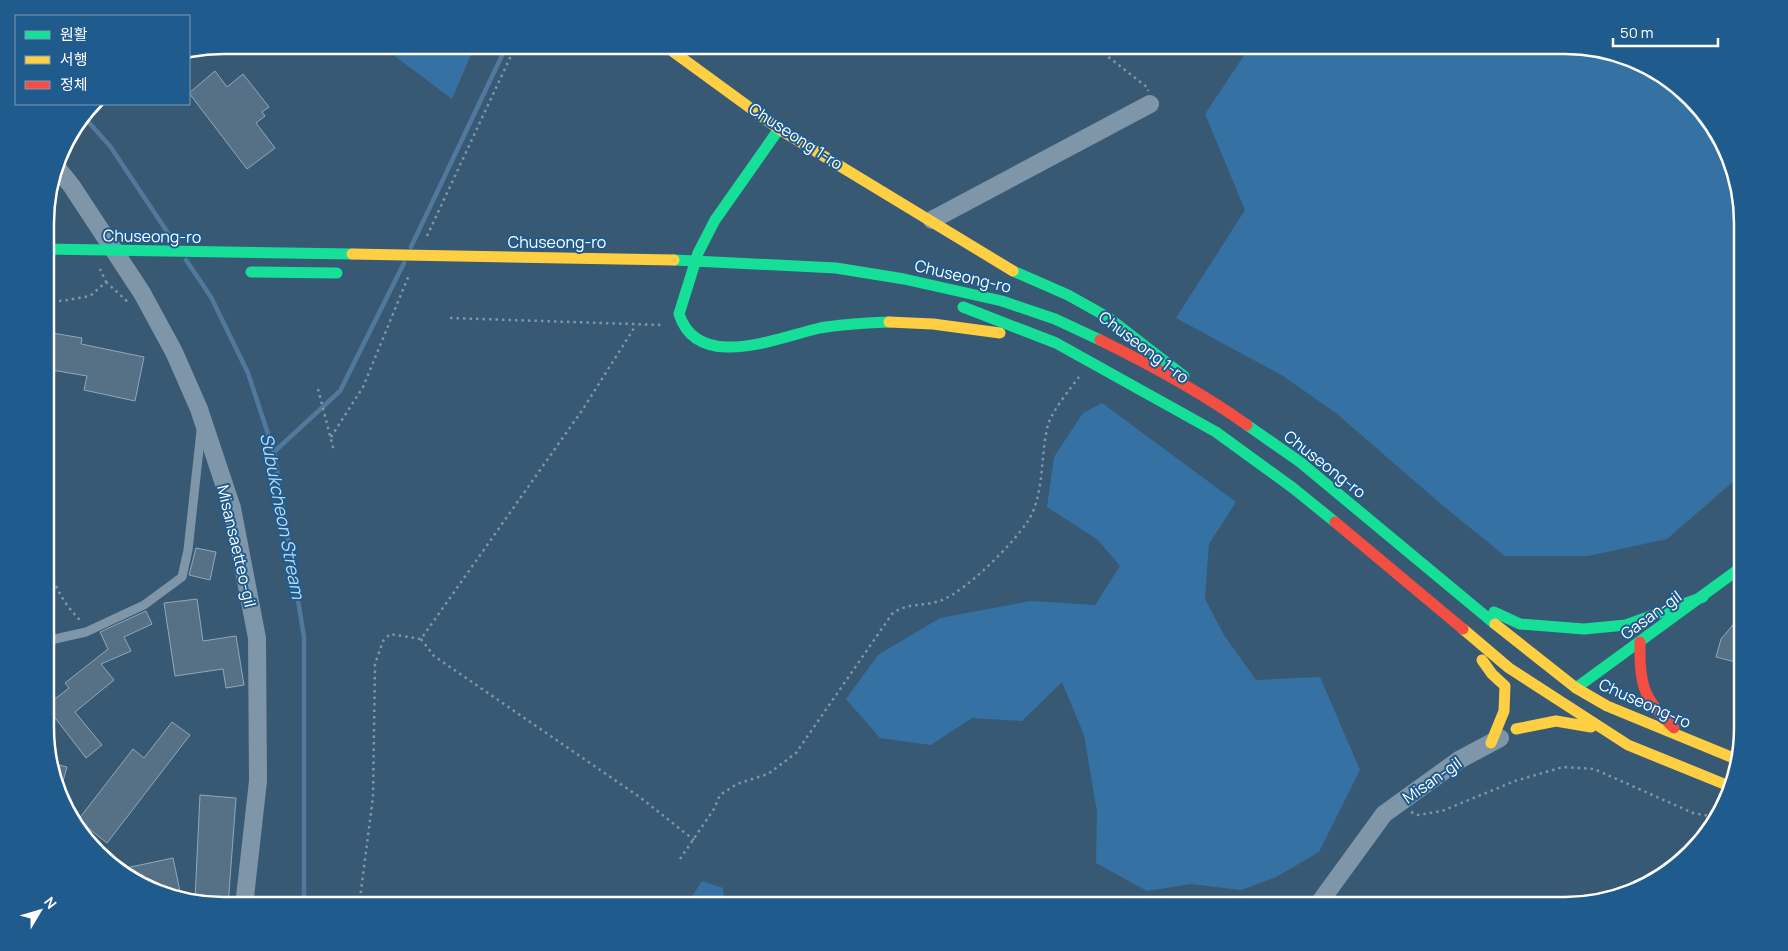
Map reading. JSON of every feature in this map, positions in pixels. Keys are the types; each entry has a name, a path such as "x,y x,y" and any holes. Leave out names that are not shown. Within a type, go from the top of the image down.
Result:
{"main road":[{"name":"Chuseong 1-ro","path":"676,54 779,129 932,220 1009,270 1068,295 1109,318 1142,342 1222,407"},
{"path":"779,129 715,220 698,253 679,314 687,331 701,343 719,347 738,346 822,328 878,320 962,326 1056,343"},
{"name":"Chuseong-ro","path":"54,250 654,259 836,268 904,279 1002,301 1054,319 1130,355 1222,407 1300,462 1463,598 1576,688 1607,706 1732,757"},
{"name":"Chuseong-ro","path":"109,267 139,268"},
{"path":"237,271 352,273"},
{"path":"676,276 704,278"},
{"name":"Chuseong-ro","path":"927,297 949,302 995,318 1056,343 1216,432 1293,488 1394,570 1509,668 1628,745 1725,784"},
{"name":"Gasan-gil","path":"1576,688 1703,597 1734,572"},
{"path":"1463,598 1520,624 1550,628 1584,629 1626,625 1703,597"},
{"path":"1458,625 1492,674 1505,686 1504,711 1491,743"},
{"path":"1640,642 1640,687 1652,708 1686,739"},
{"path":"1516,729 1556,721 1604,730"}],"street":[{"path":"932,220 1150,104"},
{"name":"Misansaetteo-gil","path":"61,173 142,293 174,352 199,409 232,508 257,638 258,781 245,897"},
{"name":"Misan-gil","path":"1324,897 1384,814 1459,760 1516,729 1543,719 1559,710 1576,688"}],"lane":[{"path":"54,639 91,630 144,605 182,577 188,550 201,441 199,409"}],"path":[{"path":"1105,54 1148,88 1150,104"},
{"path":"450,318 636,325 669,325 680,319"},
{"path":"421,638 583,409 636,325"},
{"path":"680,859 714,809 720,795 737,784 768,774 796,753 892,614 901,607 941,600 968,584 1006,547 1023,527 1028,520 1036,496 1049,423 1090,363"},
{"path":"318,389 334,451"},
{"path":"54,583 56,590 74,614 91,630"},
{"path":"360,897 373,797 375,664 383,641 390,634 421,638 434,656 641,798 694,840"},
{"path":"1396,805 1418,815 1442,811 1515,781 1563,767 1594,769 1694,814 1709,816"}],"shaded area":[{"path":"392,54 471,54 452,99"},
{"path":"1245,54 1577,54 1620,63 1640,71 1659,82 1692,111 1712,138 1729,179 1733,200 1734,481 1667,539 1588,556 1505,556 1442,505 1336,413 1283,376 1176,318 1245,210 1205,114"},
{"path":"1102,403 1236,502 1209,544 1205,599 1224,635 1256,680 1320,677 1360,770 1319,852 1276,877 1241,890 1191,884 1147,891 1096,863 1097,812 1084,735 1062,682 1022,721 972,718 931,745 880,738 846,699 878,655 940,618 1031,601 1095,605 1120,566 1098,540 1047,507 1054,457 1083,413"},
{"path":"702,881 723,888 724,897 692,897"}],"building":[{"path":"215,71 227,87 243,74 269,107 262,112 265,116 256,123 275,148 247,169 190,92"},
{"path":"54,333 82,338 81,344 144,357 135,401 84,390 87,376 54,370"},
{"path":"196,548 216,552 210,580 189,575"},
{"path":"197,599 203,641 236,636 244,685 226,688 223,669 175,676 164,603"},
{"path":"146,611 152,624 124,637 131,651 101,664 114,680 75,712 102,745 86,758 54,716 54,700 69,688 65,683 108,649 100,632"},
{"path":"1734,624 1734,662 1716,657 1721,639"},
{"path":"172,722 190,735 107,843 85,826 80,818 133,749 144,758"},
{"path":"58,765 67,767 63,782"},
{"path":"200,795 236,798 229,897 195,895"},
{"path":"173,858 180,892 148,880 128,868"}],"waterway":[{"path":"411,247 503,54"},
{"name":"Subukcheon Stream","path":"88,121 110,146 174,242"},
{"name":"Subukcheon Stream","path":"186,260 211,297 248,373 274,452 304,637 304,897"},
{"path":"274,452 340,391 404,263"}],"traffic: fast":[{"path":"779,129 715,220 698,253 679,314 689,332 703,342 721,347 762,343 820,328 889,322"},
{"path":"54,249 352,254"},
{"path":"674,260 836,268 904,279 1002,301 1055,319 1100,340"},
{"path":"1013,271 1068,295 1109,318 1184,376"},
{"path":"251,272 337,273"},
{"path":"963,307 1056,343 1216,432 1293,488 1335,522"},
{"path":"1247,425 1300,462 1495,624"},
{"path":"1576,688 1734,573"},
{"path":"1494,612 1520,624 1584,629 1626,625 1703,597"}],"traffic: slow":[{"path":"676,54 779,129 1013,271"},
{"path":"352,254 674,260"},
{"path":"889,322 933,324 1000,333"},
{"path":"1495,624 1576,688 1607,706 1732,757"},
{"path":"1463,629 1509,668 1628,745 1725,784"},
{"path":"1482,660 1492,674 1505,686 1504,711 1491,743"},
{"path":"1516,729 1556,721 1591,727"}],"traffic: jam":[{"path":"1100,340 1212,401 1247,425"},
{"path":"1335,522 1463,629"},
{"path":"1640,642 1642,680 1645,690 1655,708 1674,728"}]}
